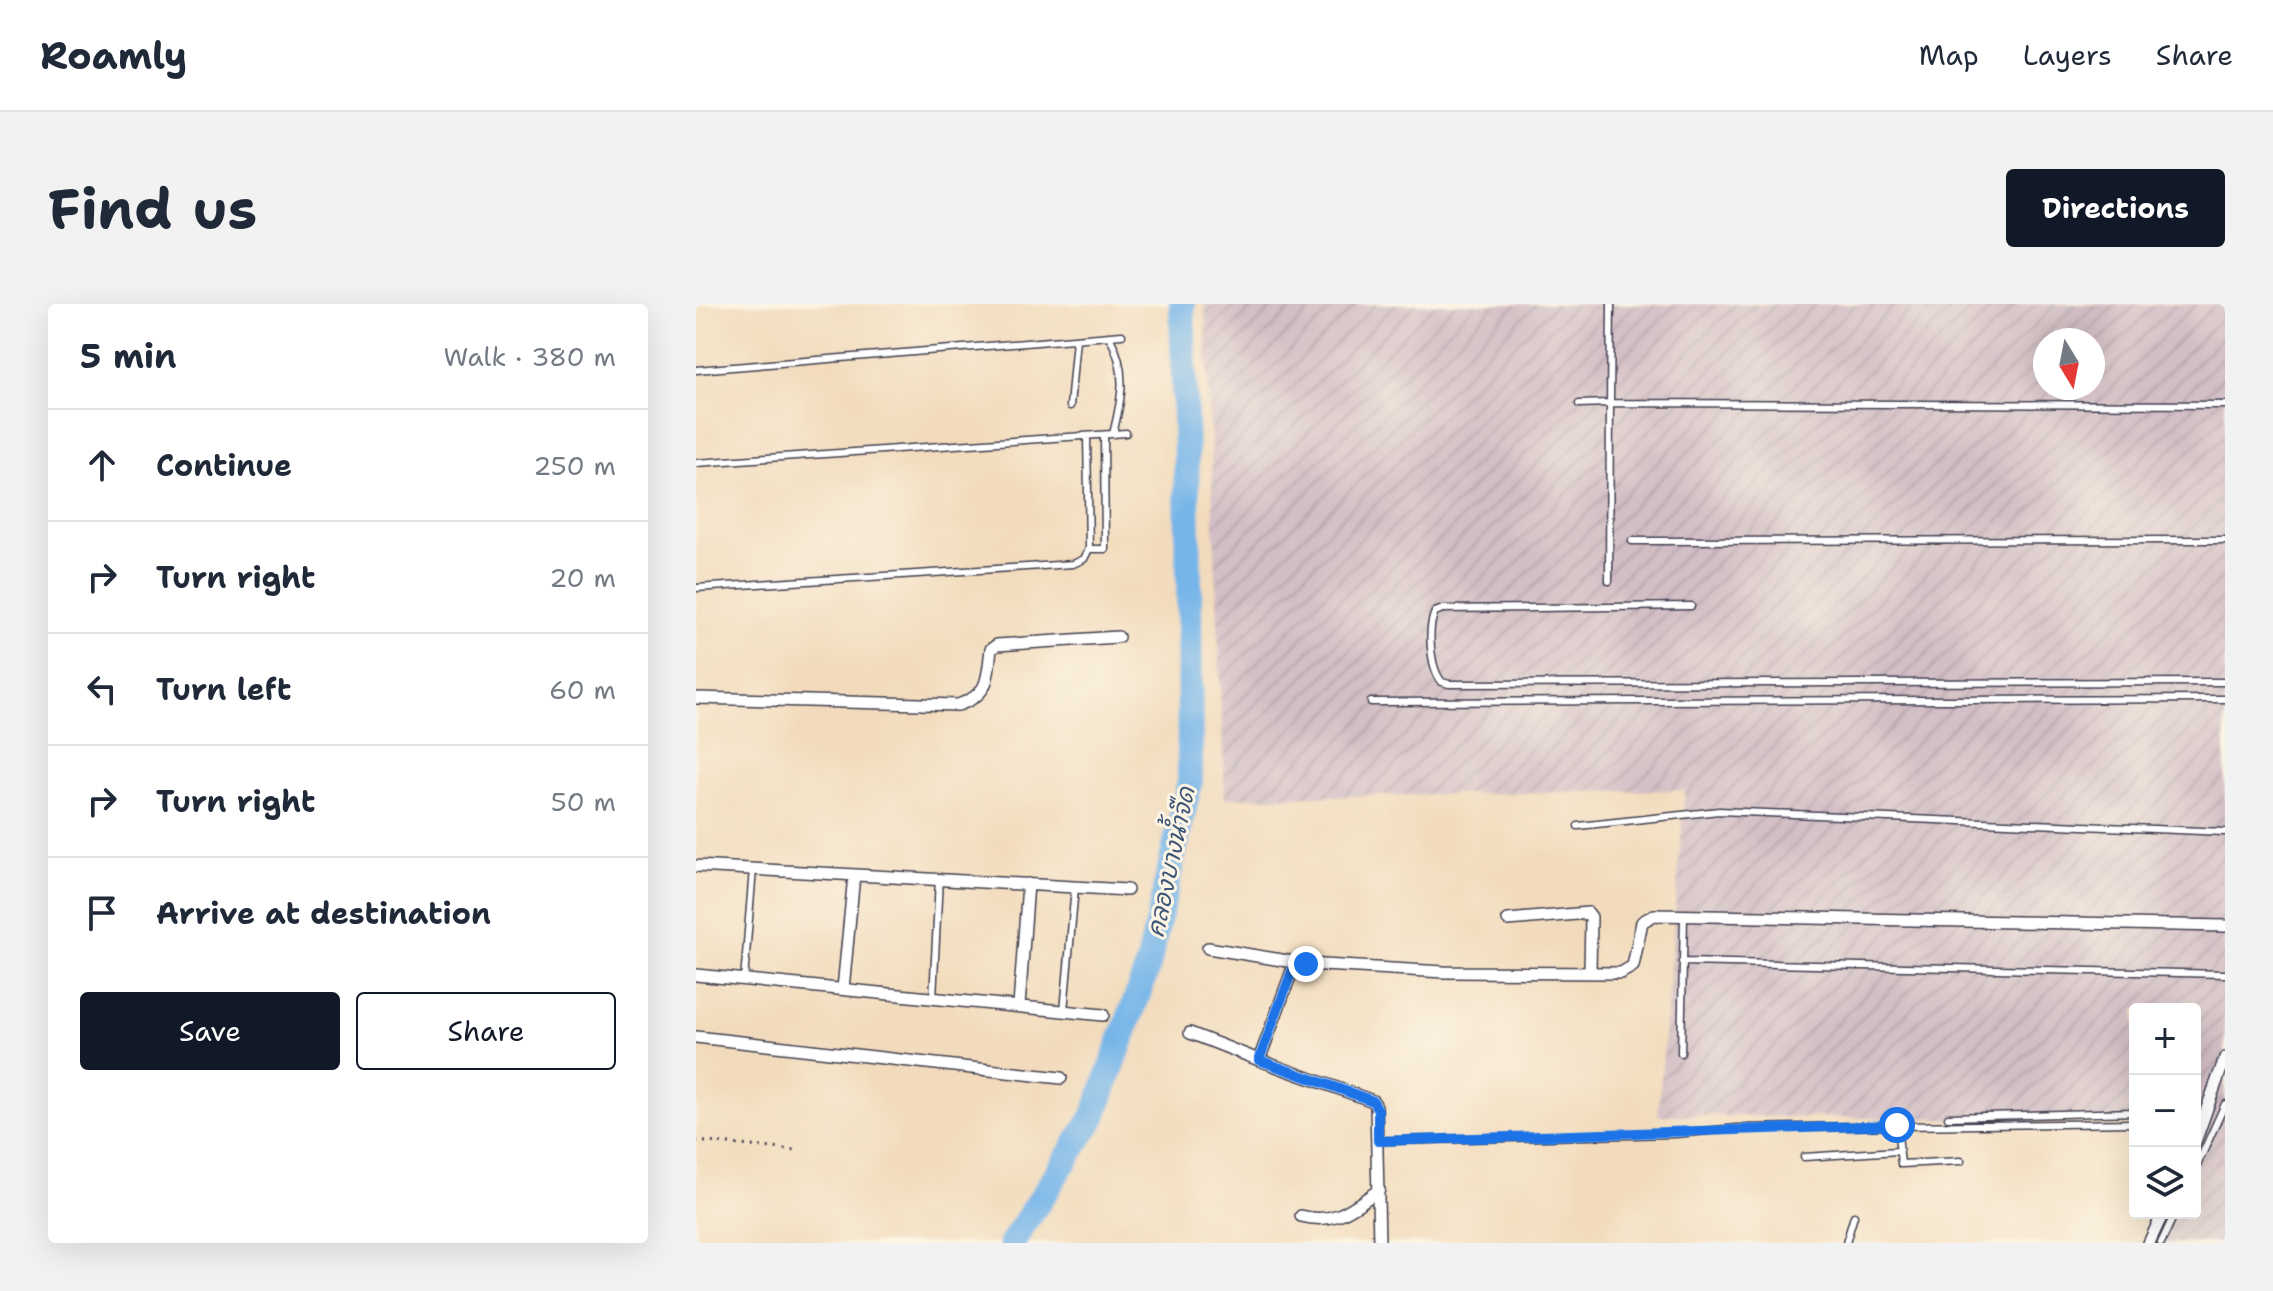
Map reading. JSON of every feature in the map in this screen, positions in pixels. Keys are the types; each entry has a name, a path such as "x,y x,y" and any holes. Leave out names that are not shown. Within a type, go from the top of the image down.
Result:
{"street":[{"path":"696,698 958,705 975,699 986,686 991,649 997,645 1118,637"},
{"path":"696,866 1127,890"},
{"path":"843,989 854,875"},
{"path":"1019,1006 1028,884"},
{"path":"1508,920 1588,913 1591,924 1590,972"},
{"path":"1208,948 1295,963 1444,972 1628,972 1647,916 1685,913 2225,926"},
{"path":"1259,1060 1295,963"},
{"path":"696,975 1103,1015"},
{"path":"1190,1033 1373,1101 1378,1110 1379,1243"},
{"path":"696,1037 1061,1078"},
{"path":"2201,1110 2225,1058"},
{"path":"1301,1216 1338,1218 1379,1190"},
{"path":"2149,1243 2160,1219"}],"lane":[{"path":"1609,581 1611,304"},
{"path":"696,370 1122,335"},
{"path":"1109,336 1121,363 1124,391 1113,434"},
{"path":"1070,406 1076,339"},
{"path":"1579,404 2225,405"},
{"path":"696,463 1126,433"},
{"path":"1089,549 1105,549 1104,435"},
{"path":"696,588 1073,564 1084,559 1089,549 1087,436"},
{"path":"1632,541 2225,540"},
{"path":"1691,606 1443,609 1435,612 1431,620 1435,674 1442,682 1449,684 2225,682"},
{"path":"1371,702 2225,699"},
{"path":"1578,826 1719,811 2225,832"},
{"path":"744,980 753,869"},
{"path":"933,998 939,879"},
{"path":"1064,1011 1075,887"},
{"path":"1681,1053 1685,913"},
{"path":"1682,962 2225,974"},
{"path":"2201,1159 2221,1124 2225,1104"},
{"path":"1948,1117 2129,1112"},
{"path":"1378,1141 1897,1125 2129,1123"},
{"path":"1897,1125 1901,1164 1961,1161"},
{"path":"1804,1157 1898,1151"},
{"path":"1846,1243 1854,1216"},
{"path":"2161,1243 2172,1219"}],"path":[{"path":"696,1141 795,1150"}],"shaded area":[{"path":"1205,304 2225,304 2225,1243 2148,1243 2159,1219 2201,1219 2201,1003 2129,1003 2129,1122 1658,1115 1685,790 1225,798"}],"waterway":[{"name":"คลองบางน้ำจืด","path":"1012,1243 1094,1116 1148,966 1190,781 1189,572 1182,304"}],"route":[{"path":"1306,964 1295,963 1259,1060 1373,1101 1378,1110 1378,1141 1528,1139 1676,1134 1737,1128 1897,1125"}]}
